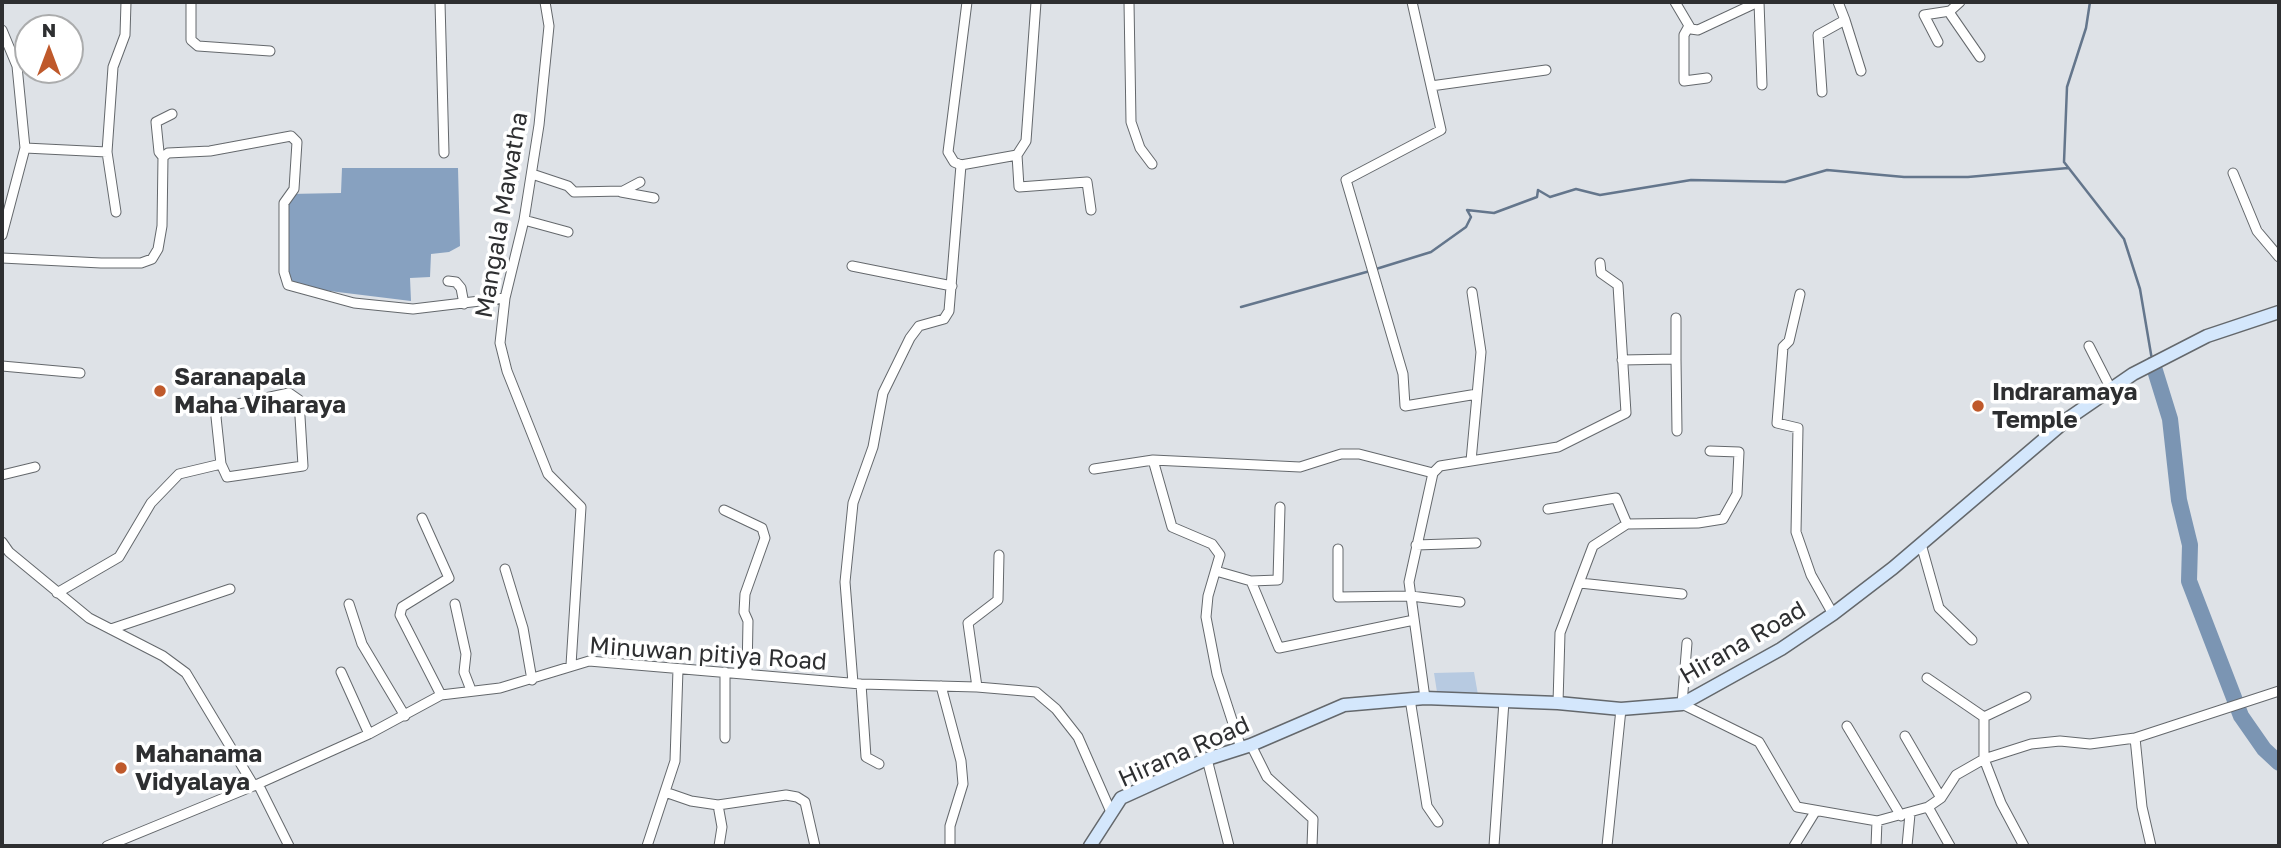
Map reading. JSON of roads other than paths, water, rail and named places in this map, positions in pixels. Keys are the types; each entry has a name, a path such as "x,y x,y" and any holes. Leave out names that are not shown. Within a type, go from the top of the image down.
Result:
{"street":[{"path":"116,212 107,152 114,67 125,35 126,2"},
{"path":"191,2 191,40 198,46 270,51"},
{"path":"440,2 444,153"},
{"name":"Mangala Mawatha","path":"545,2 549,34 532,174 505,298 500,343 507,371 548,474 581,507 570,665"},
{"path":"967,2 948,152 954,162 961,165 1017,155"},
{"path":"1036,2 1026,141 1017,155 1019,187 1087,182 1090,210"},
{"path":"1129,2 1131,122 1140,148 1152,164"},
{"path":"1412,2 1441,130 1346,180 1403,374 1405,406 1477,394"},
{"path":"1675,2 1689,26 1698,30 1758,2 1762,85"},
{"path":"1838,2 1861,71"},
{"path":"1938,42 1924,15 1950,11 1960,2"},
{"path":"1950,11 1980,57"},
{"path":"1822,92 1818,35 1845,20"},
{"path":"1689,26 1684,35 1684,80 1707,79"},
{"path":"2,30 16,66 25,148 2,235"},
{"path":"1431,86 1546,70"},
{"path":"2,258 101,264 141,263 152,259 158,249 162,226 163,157 159,152 156,122 172,114"},
{"path":"163,157 168,153 210,151 290,136 297,142 294,189 284,203 284,272 288,285 354,303 413,309 505,298"},
{"path":"25,148 107,152"},
{"path":"879,764 866,757 845,582 853,503 873,447 883,393 919,326 944,319 950,311 961,165"},
{"path":"2233,173 2257,231 2279,257"},
{"path":"532,174 568,186 574,192 621,192 654,198"},
{"path":"621,192 640,182"},
{"path":"524,220 568,232"},
{"path":"1425,698 1409,582 1433,473 1440,466 1558,447 1626,414 1618,285 1601,273 1600,263"},
{"path":"852,266 953,286"},
{"path":"448,281 456,282 461,288 464,304"},
{"path":"1471,461 1481,352 1472,292"},
{"path":"1800,294 1789,341 1783,347 1777,423 1798,428 1796,532 1811,575 1833,614"},
{"name":"Hirana Road","path":"1090,846 1121,799 1207,759 1246,747 1344,705 1425,698 1558,703 1621,709 1682,704 1781,649 1833,614 1921,544 2069,418 2133,374 2207,336 2279,312"},
{"path":"1676,318 1677,431"},
{"path":"2089,346 2111,389"},
{"path":"1622,360 1676,359"},
{"path":"2,366 80,373"},
{"path":"289,393 299,400 303,466 227,477 221,464 216,417 219,408 289,393"},
{"path":"1558,703 1560,633 1593,547 1627,524 1698,523 1724,519 1737,494 1739,452 1710,451"},
{"path":"1094,469 1153,460 1300,467 1341,454 1359,454 1433,473"},
{"path":"1153,460 1172,527 1212,544 1220,555 1208,596 1206,617 1217,674 1246,747 1267,777 1292,803 1313,819 1311,846"},
{"path":"57,593 119,557 151,503 179,474 221,464"},
{"path":"2,475 36,467"},
{"path":"1548,509 1616,498 1627,524"},
{"path":"1216,571 1251,581 1278,580 1280,507"},
{"path":"724,510 762,528 765,538 746,594 744,612 748,621 747,674"},
{"path":"422,518 449,578 402,607 400,615 441,695"},
{"path":"2,542 57,593 89,618 163,656 186,673 289,846"},
{"path":"1416,545 1476,544"},
{"path":"1921,544 1939,608 1972,640"},
{"path":"1338,549 1338,597 1411,596 1460,602"},
{"path":"977,687 968,622 998,600 999,555"},
{"path":"505,569 523,628 532,680"},
{"path":"1251,581 1279,648 1414,620"},
{"path":"1580,583 1682,594"},
{"path":"111,629 230,589"},
{"path":"349,604 362,644 405,716"},
{"path":"455,604 464,645 464,672 471,690"},
{"path":"1687,643 1682,704 1759,742 1797,807 1877,821 1928,807 1941,798 1956,775 1984,759 2031,744 2060,741 2090,744 2135,738 2244,705 2279,691"},
{"name":"Minuwan pitiya Road","path":"107,846 254,786 369,734 441,695 500,688 532,680 570,665 609,662 857,684 977,687 1036,692 1056,709 1078,737 1111,812"},
{"path":"647,846 675,761 678,669"},
{"path":"341,672 369,734"},
{"path":"725,673 725,738"},
{"path":"1927,678 1984,717"},
{"path":"941,686 961,761 963,784 950,826 950,846"},
{"path":"1984,717 2026,697"},
{"path":"1410,699 1427,806 1438,822"},
{"path":"1494,846 1504,701"},
{"path":"1607,846 1621,709"},
{"path":"1984,717 1984,759 2001,803 2024,846"},
{"path":"1847,726 1905,815 1907,846"},
{"path":"1905,736 1941,798"},
{"path":"2135,738 2142,807 2151,846"},
{"path":"1207,759 1229,846"},
{"path":"664,792 691,801 718,805 786,795 797,797 806,802 815,846"},
{"path":"718,805 722,827 719,846"},
{"path":"1928,807 1950,846"},
{"path":"1794,846 1815,812"},
{"path":"1876,846 1877,821"}],"waterway":[{"path":"2090,2 2086,28 2067,87 2064,162 2124,239 2140,289 2152,360"},
{"path":"1376,269 1431,252 1466,227 1471,217 1467,210 1494,213 1537,197 1538,190 1550,197 1576,189 1600,195 1691,180 1785,182 1827,170 1904,177 1968,177 2068,168"},
{"path":"1241,307 1370,271"},
{"path":"2153,364 2170,419 2179,500 2190,545 2189,581 2241,716 2264,749 2279,763"}],"place":[{"name":"Saranapala Maha Viharaya","path":"160,391"},
{"name":"Indraramaya Temple","path":"1978,406"},
{"name":"Mahanama Vidyalaya","path":"121,768"}]}
